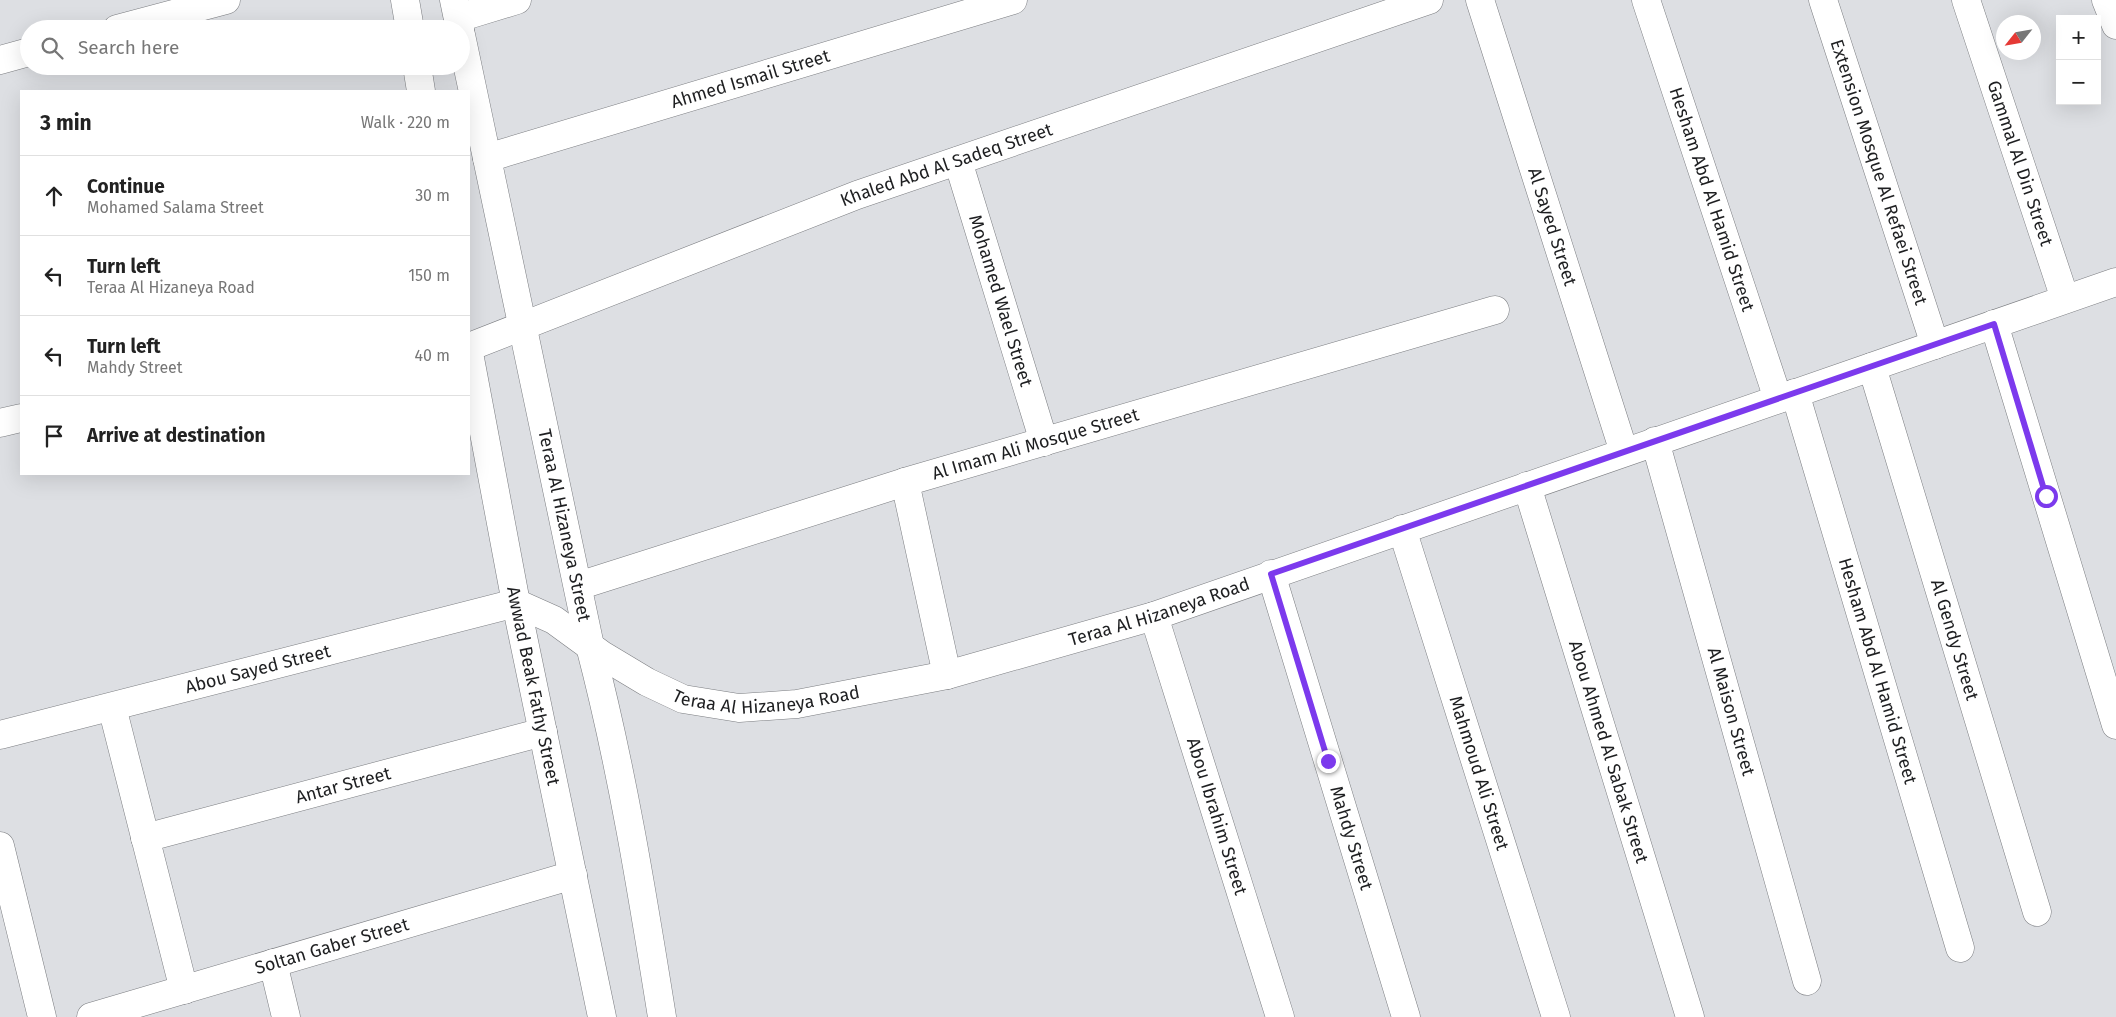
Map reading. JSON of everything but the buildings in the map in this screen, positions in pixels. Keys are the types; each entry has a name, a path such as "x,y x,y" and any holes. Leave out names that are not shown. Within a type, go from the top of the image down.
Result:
{"street":[{"path":"151,20 226,0"},
{"path":"405,0 408,20"},
{"path":"458,20 517,0"},
{"name":"Ahmed Ismail Street","path":"487,158 1013,0"},
{"name":"Khaled Abd Al Sadeq Street","path":"470,346 857,194 1430,0"},
{"name":"Al Sayed Street","path":"1480,0 1624,452"},
{"name":"Hesham Abd Al Hamid Street","path":"1646,0 1787,396 1960,948"},
{"name":"Extension Mosque Al Refaei Street","path":"1823,0 1935,344"},
{"name":"Gammal Al Din Street","path":"1966,0 2065,300"},
{"path":"2106,0 2116,25"},
{"path":"0,60 20,54"},
{"path":"418,75 421,90"},
{"name":"Teraa Al Hizaneya Street","path":"470,75 590,646 605,702 638,867 662,1017"},
{"name":"Mohamed Wael Street","path":"958,161 1044,442"},
{"name":"Teraa Al Hizaneya Road","path":"516,603 554,620 590,646 647,682 683,699 739,708 797,704 947,675 1154,616 2116,282"},
{"name":"Al Imam Ali Mosque Street","path":"578,586 905,482 1495,310"},
{"path":"1994,324 2116,725"},
{"name":"Awwad Beak Fathy Street","path":"470,358 516,603 602,1017"},
{"name":"Al Gendy Street","path":"1872,367 2038,912"},
{"path":"0,423 20,418"},
{"name":"Al Maison Street","path":"1655,441 1808,981"},
{"path":"905,482 947,675"},
{"name":"Abou Ahmed Al Sabak Street","path":"1527,486 1690,1017"},
{"name":"Mahmoud Ali Street","path":"1402,529 1556,1017"},
{"name":"Mahdy Street","path":"1271,574 1406,1017"},
{"name":"Abou Sayed Street","path":"0,736 516,603"},
{"name":"Abou Ibrahim Street","path":"1154,616 1280,1017"},
{"path":"112,707 184,990"},
{"name":"Antar Street","path":"145,838 542,732"},
{"path":"0,846 42,1017"},
{"name":"Soltan Gaber Street","path":"91,1017 573,875"},
{"path":"273,964 286,1017"}],"route":[{"path":"1328,761 1271,574 1994,324 2046,496"}]}
